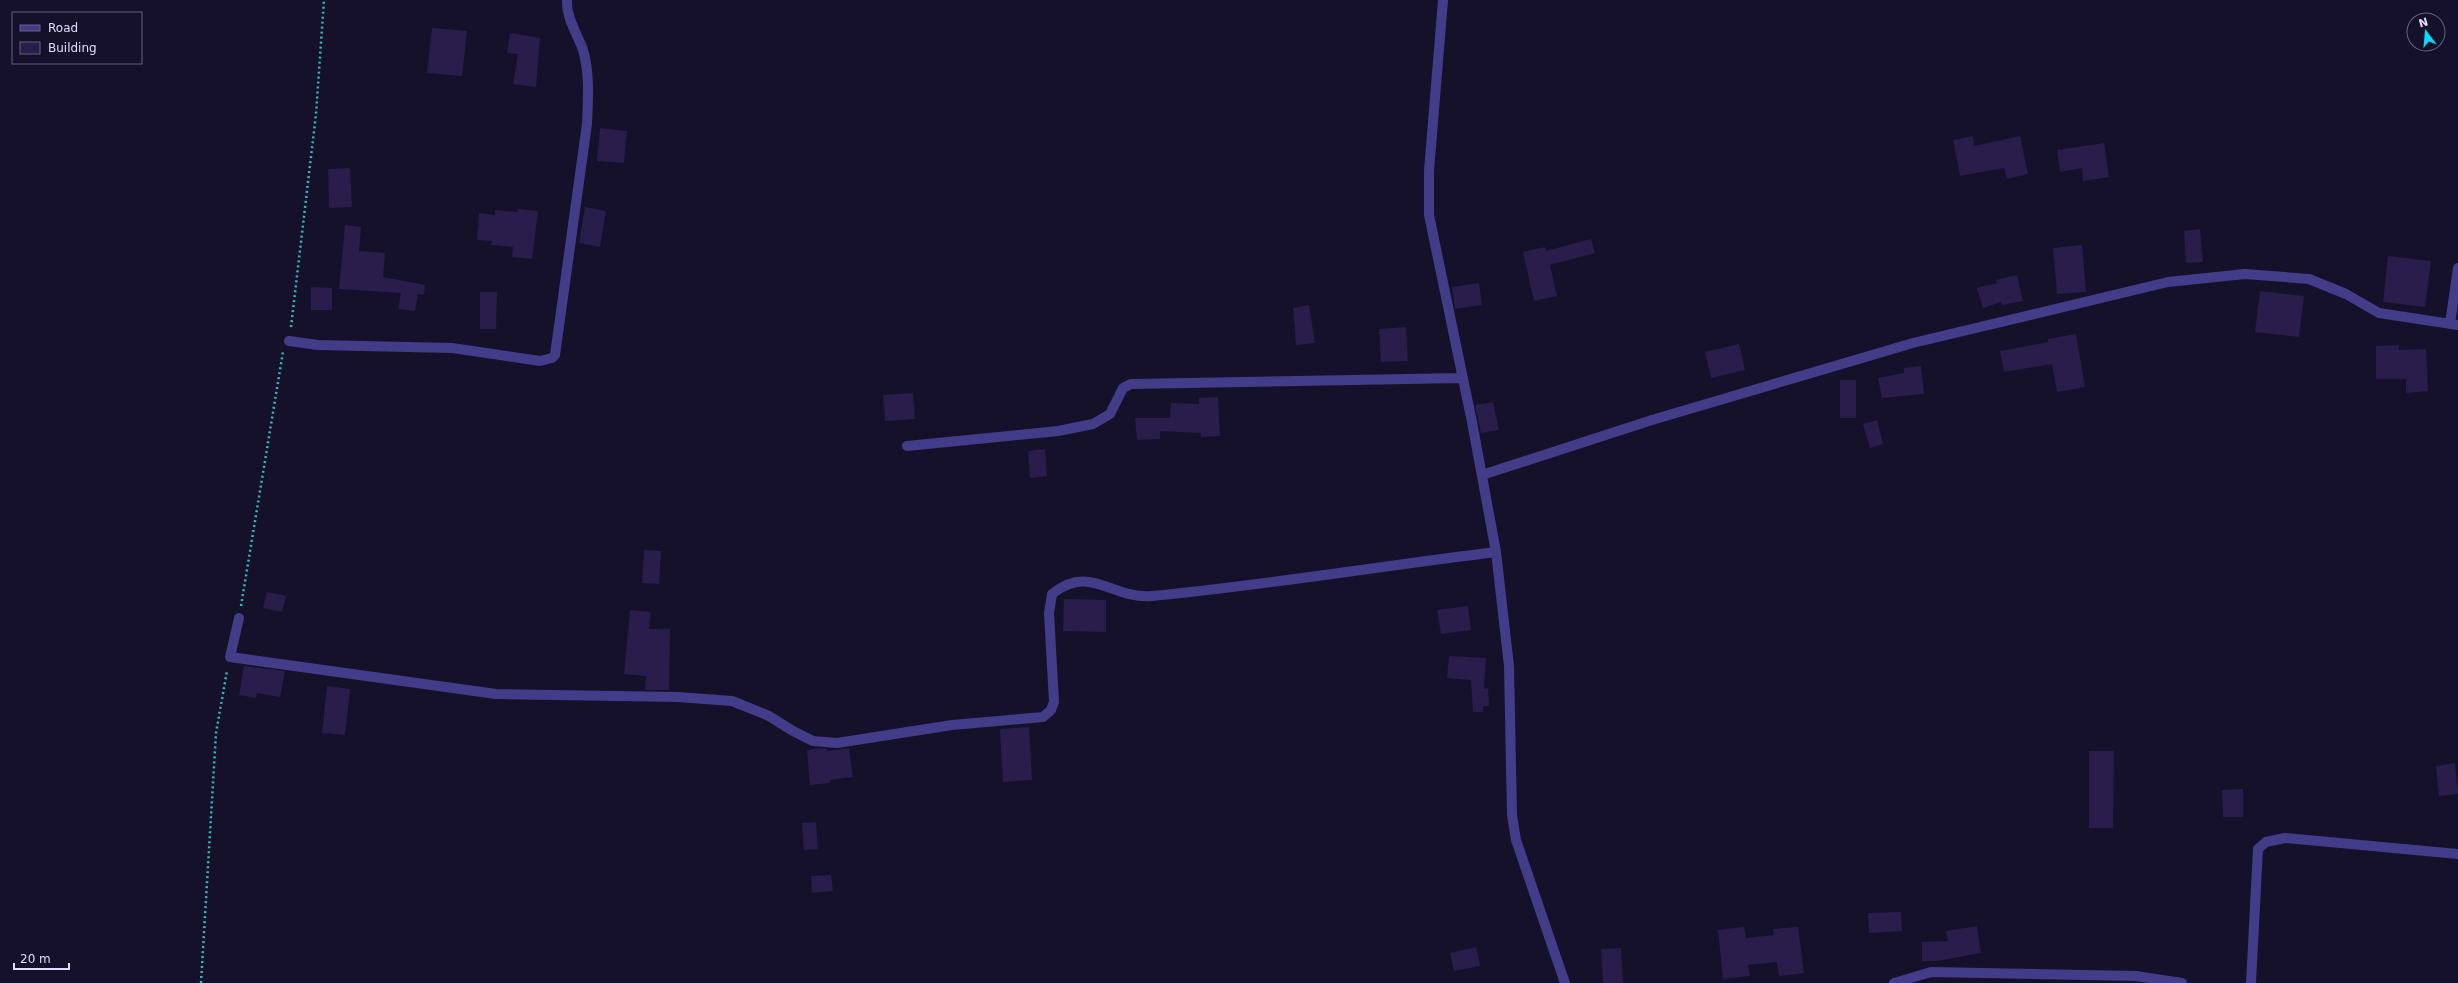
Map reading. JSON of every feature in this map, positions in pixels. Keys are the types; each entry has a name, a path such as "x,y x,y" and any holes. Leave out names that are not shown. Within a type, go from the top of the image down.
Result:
{"street":[{"path":"289,341 318,345 452,348 540,361 552,358 555,355 587,124 589,86 583,50 571,25 567,0"},
{"path":"1443,0 1429,171 1429,215 1482,475 1496,552 1509,666 1512,815 1516,840 1565,983"},
{"path":"1482,475 1652,420 1913,344 2168,282 2245,274 2309,279 2346,294 2378,313 2454,324 2458,268"},
{"path":"907,446 1058,431 1093,424 1110,414 1123,388 1131,384 1462,378"},
{"path":"239,618 230,657 496,694 678,697 732,701 770,716 792,731 813,741 837,743 952,725 1043,717 1051,710 1054,702 1049,613 1052,594 1063,585 1073,581 1093,581 1131,594 1148,596 1227,589 1333,572 1496,552"},
{"path":"2251,983 2258,849 2266,842 2284,838 2458,854"},
{"path":"1894,983 1931,972 2136,976 2182,983"}],"path":[{"path":"239,618 281,356 289,341 316,114 324,0"},
{"path":"201,983 216,733 230,657"}],"building":[{"path":"432,28 467,31 462,76 427,73"},
{"path":"510,33 540,38 536,87 513,84 518,54 507,53"},
{"path":"600,128 627,131 624,163 597,161"},
{"path":"1973,136 1974,146 2020,136 2028,174 2007,179 2004,168 1960,176 1953,140"},
{"path":"2104,143 2109,177 2083,181 2082,168 2060,172 2057,150"},
{"path":"350,168 352,207 329,208 328,169"},
{"path":"585,207 606,211 600,247 579,243"},
{"path":"518,209 538,211 532,259 512,257 513,247 491,245 492,241 477,240 479,213 495,215 495,210 517,212"},
{"path":"345,225 361,227 359,251 385,253 383,277 425,285 424,295 418,294 415,311 398,309 401,293 339,289"},
{"path":"2200,229 2203,262 2186,263 2184,231"},
{"path":"1591,239 1595,253 1550,265 1557,296 1534,301 1523,252 1545,247 1546,251"},
{"path":"2082,245 2086,292 2057,294 2053,248"},
{"path":"2388,256 2431,261 2425,307 2383,302"},
{"path":"2017,275 2023,301 2002,305 2001,302 1983,308 1977,288 1997,283 1996,280"},
{"path":"1479,283 1482,305 1455,309 1452,287"},
{"path":"311,287 332,288 332,310 311,310"},
{"path":"2260,291 2304,296 2299,337 2255,332"},
{"path":"480,292 497,292 496,329 480,329"},
{"path":"1309,305 1315,343 1296,345 1293,308"},
{"path":"1406,327 1408,361 1381,362 1379,329"},
{"path":"2076,334 2085,387 2057,392 2052,364 2004,372 2000,351 2048,342 2048,339"},
{"path":"1739,344 1745,370 1711,378 1705,352"},
{"path":"2399,345 2399,350 2426,349 2428,391 2406,393 2406,379 2376,379 2376,346"},
{"path":"1921,366 1924,394 1882,398 1878,378 1904,373 1904,368"},
{"path":"1840,380 1856,380 1856,418 1840,418"},
{"path":"913,393 915,419 885,421 883,395"},
{"path":"1218,397 1220,436 1201,437 1201,433 1160,431 1160,439 1137,440 1135,418 1170,418 1171,403 1199,404 1199,398"},
{"path":"1493,402 1499,430 1481,433 1475,405"},
{"path":"1877,420 1883,444 1870,448 1863,424"},
{"path":"1045,449 1047,476 1030,478 1028,451"},
{"path":"644,550 661,551 659,584 642,583"},
{"path":"267,592 286,596 282,612 263,608"},
{"path":"1064,599 1106,600 1106,632 1063,631"},
{"path":"1468,606 1471,630 1441,634 1437,610"},
{"path":"630,610 651,612 649,629 670,629 669,690 645,690 646,676 624,674"},
{"path":"1449,656 1486,658 1484,689 1488,688 1489,706 1483,706 1483,712 1473,712 1471,680 1447,678"},
{"path":"244,666 285,671 280,697 257,693 256,698 239,695"},
{"path":"327,686 350,689 345,735 322,733"},
{"path":"1029,727 1032,780 1003,782 1000,729"},
{"path":"821,748 827,749 827,751 849,748 853,777 830,780 830,783 810,785 807,750"},
{"path":"2089,751 2114,751 2113,828 2089,828"},
{"path":"2455,763 2458,794 2439,796 2436,766"},
{"path":"2243,789 2243,817 2223,817 2222,790"},
{"path":"816,822 818,849 804,850 802,823"},
{"path":"831,875 833,891 812,893 811,876"},
{"path":"1901,912 1902,931 1869,933 1868,913"},
{"path":"1977,926 1981,953 1937,961 1922,961 1922,942 1948,941 1946,931"},
{"path":"1744,927 1746,938 1774,935 1773,929 1798,927 1804,973 1779,976 1777,962 1748,965 1750,976 1723,979 1718,930"},
{"path":"1476,947 1480,966 1454,971 1450,953"},
{"path":"1621,948 1623,983 1603,983 1601,949"}]}
